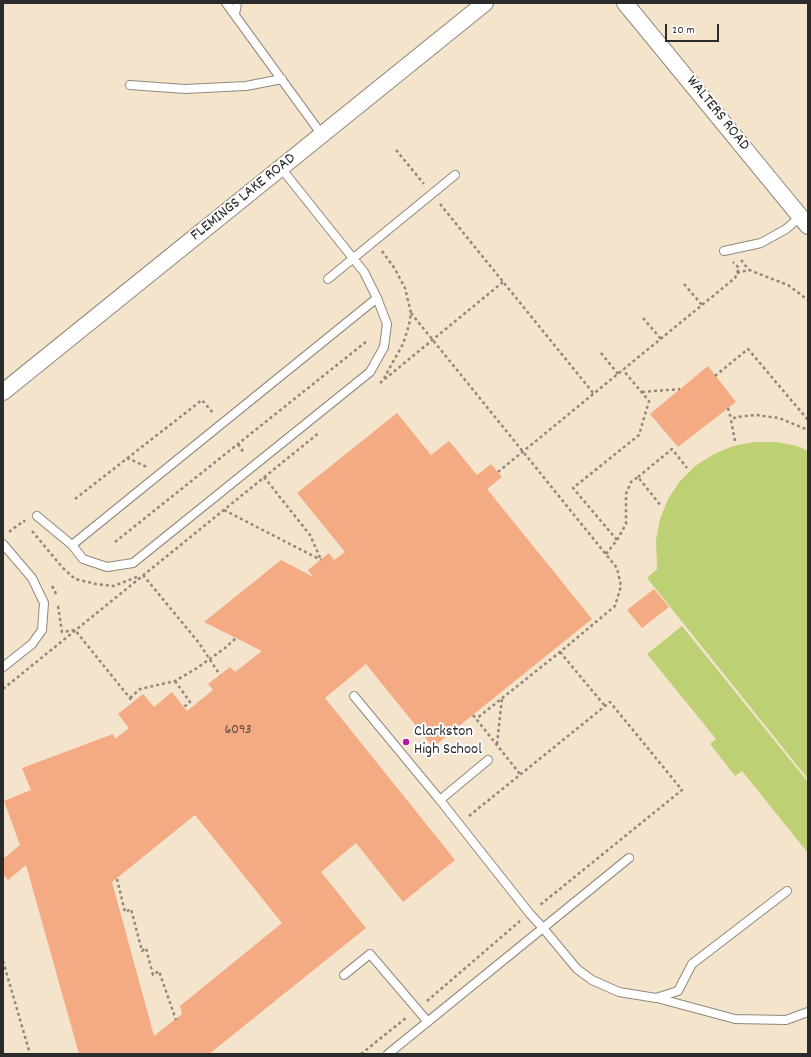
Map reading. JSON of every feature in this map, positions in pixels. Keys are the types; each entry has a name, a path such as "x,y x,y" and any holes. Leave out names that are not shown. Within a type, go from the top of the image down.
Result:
{"street":[{"name":"FLEMINGS LAKE ROAD","path":"3,392 486,3"},
{"name":"WALTERS ROAD","path":"625,3 804,221"}],"lane":[{"path":"226,3 322,135"},
{"path":"234,14 237,3"},
{"path":"130,85 185,89 246,86 282,79"},
{"path":"37,516 72,544 83,559 107,567 133,563 370,372 384,347 387,324 378,298 364,272 281,168"},
{"path":"328,278 455,175"},
{"path":"724,251 761,243 804,221"},
{"path":"72,544 378,298"},
{"path":"3,544 32,578 44,604 42,630 32,644 3,667"},
{"path":"354,696 440,800 530,914 577,969 592,980 619,992 656,998 735,1019 786,1020 808,1012"},
{"path":"440,800 488,760"},
{"path":"388,1054 629,858"},
{"path":"656,998 678,991 692,964 787,891"},
{"path":"344,975 370,954 428,1022"}],"path":[{"path":"396,150 424,184"},
{"path":"437,201 594,394"},
{"path":"498,472 735,278 739,268 724,251"},
{"path":"737,273 749,270 788,285 808,300"},
{"path":"684,284 702,305"},
{"path":"411,313 618,568 621,586 615,606 476,719"},
{"path":"643,318 661,339"},
{"path":"115,542 367,341"},
{"path":"715,376 748,349 808,420"},
{"path":"601,353 618,374"},
{"path":"617,540 573,488 639,435 649,401 623,370"},
{"path":"642,392 680,389"},
{"path":"76,499 202,400 213,413"},
{"path":"728,408 736,441"},
{"path":"731,420 736,417 756,415 779,418 808,430"},
{"path":"238,444 244,453"},
{"path":"606,554 617,540 626,524 626,494 631,482 672,449 687,468"},
{"path":"127,458 147,467"},
{"path":"224,510 321,560 310,535 264,477"},
{"path":"638,477 661,506"},
{"path":"15,537 10,531 24,520 62,567 75,579 96,584 114,586 143,575"},
{"path":"3,689 143,575"},
{"path":"143,575 199,643 220,675"},
{"path":"49,582 55,591 56,598"},
{"path":"58,605 62,632 75,630"},
{"path":"75,630 133,702"},
{"path":"130,698 140,689 174,681 209,659 236,638"},
{"path":"560,652 605,706"},
{"path":"174,681 190,702 184,707"},
{"path":"497,745 502,698"},
{"path":"469,816 610,702 682,790"},
{"path":"473,715 520,774"},
{"path":"117,879 125,912 130,908 142,951 146,948 153,975 160,971 176,1020"},
{"path":"3,961 30,1054"}],"green space":[{"path":"754,442 776,442 797,446 808,451 808,779 647,578 657,569 656,540 660,519 668,499 680,481 695,466 714,454 733,446"},
{"path":"682,626 808,782 808,853 742,771 735,776 710,744 716,739 647,654"}],"building":[{"path":"708,366 736,402 678,447 650,414"},
{"name":"Clarkston High School","path":"397,413 431,455 449,441 477,475 491,464 502,477 487,489 592,619 433,747 366,664 325,698 455,860 403,902 356,843 321,872 366,928 209,1054 79,1054 26,865 8,880 3,874 3,859 20,845 4,801 31,790 22,768 113,734 115,739 129,728 118,714 143,694 154,707 172,692 187,711 213,690 208,684 230,667 235,672 262,651 204,622 281,560 313,577 308,570 329,553 334,560 345,552 297,493","holes":["195,815 282,923 180,1006 182,1014 154,1036 112,882"]},
{"path":"654,589 669,607 642,628 627,610"}],"place":[{"name":"Clarkston High School","path":"406,742"}]}
